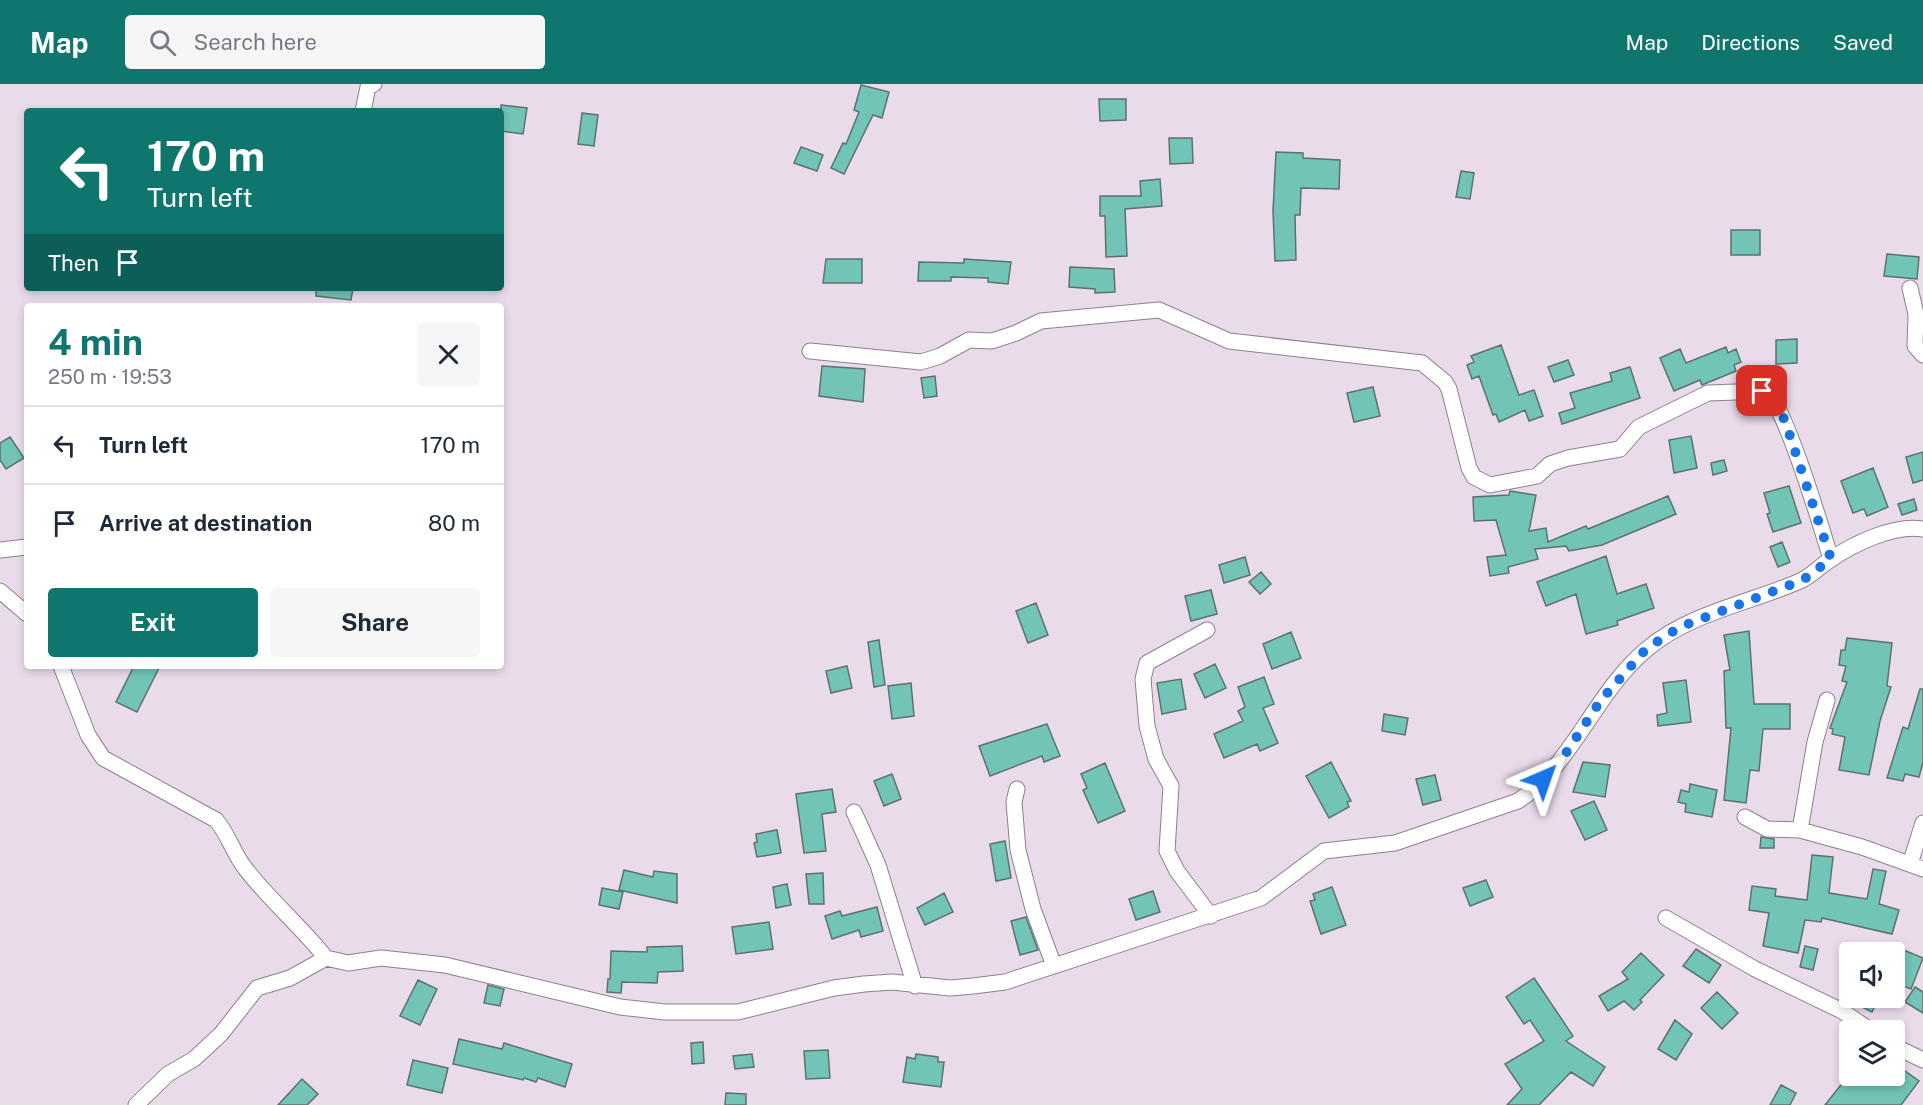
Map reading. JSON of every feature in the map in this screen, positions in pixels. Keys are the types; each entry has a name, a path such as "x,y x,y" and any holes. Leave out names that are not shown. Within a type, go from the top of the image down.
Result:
{"street":[{"path":"364,108 368,87 374,84"},
{"path":"1910,288 1916,314 1915,346 1923,356"},
{"path":"810,351 921,362 940,356 969,340 992,341 1041,321 1159,310 1229,341 1422,363 1445,382 1449,389 1468,468 1474,477 1490,485 1537,477 1550,464 1568,458 1620,449 1639,427 1708,393 1765,391 1773,396 1785,421 1831,559"},
{"path":"62,669 87,735 104,758 216,820 228,834 243,865 268,896 304,931 326,958 348,963 381,958 444,964 610,1004 665,1012 738,1012 834,988 864,984 892,982 950,988 1005,982 1261,898 1324,851 1395,843 1518,801 1532,792 1566,753 1589,716 1646,649 1680,627 1803,580 1831,559 1864,542 1901,529 1923,529"},
{"path":"0,550 24,547"},
{"path":"0,591 24,612"},
{"path":"1207,630 1147,663 1143,679 1148,726 1156,759 1171,786 1167,850 1177,871 1211,916"},
{"path":"1800,830 1815,742 1827,700"},
{"path":"1017,789 1014,802 1018,850 1033,909 1054,966"},
{"path":"854,812 878,865 915,986"},
{"path":"1745,817 1767,829 1800,830 1862,847 1916,867 1923,823"},
{"path":"1666,918 1755,969 1842,1011 1855,1020"},
{"path":"136,1105 168,1074 194,1059 221,1034 257,988 290,978 326,958"},
{"path":"1905,1051 1923,1060"}],"building":[{"path":"861,85 889,92 882,118 873,115 844,174 831,168 843,143 846,144 859,112 854,110"},
{"path":"1099,99 1126,99 1126,120 1100,121"},
{"path":"501,105 527,108 523,134 504,131 504,108 501,108"},
{"path":"582,113 598,115 594,146 578,144"},
{"path":"1169,138 1192,138 1193,163 1170,164"},
{"path":"801,147 823,155 817,171 794,163"},
{"path":"1276,152 1303,153 1303,158 1340,160 1339,189 1301,188 1300,215 1295,215 1296,260 1275,261 1273,211"},
{"path":"1461,171 1474,173 1470,199 1456,197"},
{"path":"1160,179 1162,206 1125,209 1127,256 1106,257 1105,216 1100,216 1100,196 1141,196 1140,181"},
{"path":"1731,230 1760,230 1760,255 1731,255"},
{"path":"1887,254 1919,257 1917,279 1884,276"},
{"path":"826,259 862,259 862,283 823,283"},
{"path":"964,259 1011,262 1008,284 988,282 988,278 951,277 951,281 918,281 919,262 964,263"},
{"path":"1070,267 1114,269 1115,292 1095,293 1095,289 1069,287"},
{"path":"316,291 352,291 351,300 316,296"},
{"path":"1797,339 1797,363 1776,364 1776,340"},
{"path":"1501,345 1519,395 1534,390 1543,416 1529,421 1525,410 1499,422 1496,414 1493,415 1479,376 1472,379 1467,365 1474,362 1471,356"},
{"path":"1726,347 1728,353 1736,349 1741,362 1734,365 1736,371 1702,385 1700,380 1674,391 1660,358 1680,349 1686,363"},
{"path":"1568,360 1574,375 1554,382 1548,367"},
{"path":"822,366 865,369 863,402 819,396"},
{"path":"1630,367 1640,398 1562,424 1559,413 1575,408 1570,393 1612,381 1610,373"},
{"path":"935,376 937,396 924,398 921,378"},
{"path":"1373,387 1380,416 1354,422 1347,393"},
{"path":"1691,436 1697,468 1674,473 1669,440"},
{"path":"10,437 24,458 6,469 0,460 0,443"},
{"path":"1923,452 1923,480 1913,483 1906,457"},
{"path":"1724,460 1727,471 1713,475 1711,463"},
{"path":"1873,468 1888,507 1867,516 1864,509 1853,513 1841,481"},
{"path":"1789,486 1801,523 1773,532 1764,493"},
{"path":"1510,491 1536,495 1529,531 1546,528 1548,542 1586,526 1588,529 1668,496 1676,514 1602,545 1569,551 1566,546 1535,549 1538,559 1508,567 1509,573 1490,576 1487,557 1506,555 1496,520 1474,521 1473,497 1509,495"},
{"path":"1914,499 1917,510 1902,515 1898,504"},
{"path":"1782,542 1790,562 1778,567 1770,547"},
{"path":"1606,556 1617,594 1646,584 1654,608 1617,621 1618,625 1586,634 1576,594 1546,606 1537,582"},
{"path":"1245,557 1250,575 1224,583 1219,565"},
{"path":"1261,572 1271,584 1260,594 1249,582"},
{"path":"1211,590 1217,614 1191,621 1185,596"},
{"path":"1036,603 1048,635 1028,643 1016,611"},
{"path":"1749,631 1754,704 1790,704 1790,729 1763,729 1759,771 1750,770 1746,803 1724,800 1731,728 1726,728 1724,671 1730,670 1724,635"},
{"path":"1291,632 1301,658 1272,669 1263,644"},
{"path":"1847,638 1892,643 1887,686 1891,687 1880,721 1869,775 1839,770 1845,737 1832,734 1833,729 1830,728 1847,682 1842,681 1846,666 1839,665 1841,650 1845,650"},
{"path":"879,640 885,685 874,687 868,642"},
{"path":"1215,664 1226,688 1205,698 1194,674"},
{"path":"847,666 852,688 831,693 826,671"},
{"path":"132,669 158,669 137,712 116,702"},
{"path":"1264,677 1274,704 1263,708 1278,743 1260,751 1257,744 1224,758 1214,734 1243,721 1238,711 1245,707 1238,687"},
{"path":"1181,679 1186,709 1162,714 1157,683"},
{"path":"1686,680 1691,722 1658,726 1657,715 1667,713 1663,683"},
{"path":"911,683 914,716 892,719 888,686"},
{"path":"1920,689 1923,689 1923,762 1919,777 1905,774 1903,781 1887,778 1903,727 1908,729"},
{"path":"1384,714 1408,718 1405,735 1382,731"},
{"path":"1047,724 1060,756 1044,762 1042,756 990,776 979,746"},
{"path":"1331,762 1351,801 1347,802 1349,807 1329,818 1306,776"},
{"path":"1583,762 1610,765 1605,797 1573,792"},
{"path":"1105,763 1125,811 1098,823 1083,790 1087,788 1081,774"},
{"path":"892,774 901,799 884,806 874,781"},
{"path":"1435,775 1441,800 1423,805 1416,779"},
{"path":"1690,784 1717,790 1712,817 1685,812 1686,804 1678,802 1681,790 1689,792"},
{"path":"832,789 836,812 822,814 826,851 804,853 796,794"},
{"path":"1594,801 1607,830 1585,840 1571,811"},
{"path":"777,830 781,853 757,857 754,843 757,842 756,834"},
{"path":"1761,837 1774,839 1774,848 1760,848"},
{"path":"1005,841 1011,878 996,881 990,844"},
{"path":"1812,855 1833,857 1829,893 1867,899 1873,869 1886,871 1879,904 1899,910 1892,934 1822,918 1821,922 1805,920 1798,953 1763,946 1769,913 1749,910 1752,886 1776,889 1775,896 1807,900"},
{"path":"624,870 653,877 654,871 677,874 677,903 619,890"},
{"path":"823,873 824,904 809,904 806,874"},
{"path":"1486,880 1493,897 1470,906 1463,888"},
{"path":"787,884 791,905 776,908 773,887"},
{"path":"1332,887 1346,925 1321,934 1310,901 1315,900 1313,894"},
{"path":"602,888 623,892 619,909 599,905"},
{"path":"1153,891 1160,912 1136,920 1129,899"},
{"path":"944,893 953,912 925,925 917,908"},
{"path":"877,907 883,931 861,937 859,930 832,939 825,916 840,911 842,916"},
{"path":"1026,917 1038,950 1020,955 1011,921"},
{"path":"769,922 773,949 736,954 732,927"},
{"path":"682,946 683,971 658,972 657,983 622,982 621,993 607,992 611,951 647,952 647,947"},
{"path":"1805,946 1818,949 1813,970 1800,967"},
{"path":"1696,949 1721,965 1709,983 1683,966"},
{"path":"1905,951 1923,958 1911,989 1905,986"},
{"path":"1641,953 1664,975 1640,1000 1642,1002 1634,1010 1624,1001 1608,1011 1599,996 1628,979 1622,972"},
{"path":"1534,978 1573,1036 1566,1041 1605,1067 1593,1086 1571,1072 1539,1105 1507,1105 1522,1089 1505,1064 1544,1041 1530,1020 1524,1024 1506,997"},
{"path":"418,980 437,989 420,1025 400,1016"},
{"path":"488,985 504,989 500,1006 484,1003"},
{"path":"1915,987 1923,992 1923,1013 1905,1002"},
{"path":"1717,992 1738,1013 1722,1029 1701,1008"},
{"path":"1675,1020 1692,1034 1676,1060 1658,1049"},
{"path":"459,1039 502,1049 504,1043 572,1064 565,1087 538,1078 536,1082 524,1078 523,1080 453,1064"},
{"path":"703,1042 704,1063 692,1064 691,1043"},
{"path":"828,1050 830,1078 806,1079 804,1051"},
{"path":"752,1054 754,1067 735,1069 733,1056"},
{"path":"916,1054 938,1057 938,1062 944,1062 941,1087 903,1082 907,1057 915,1059"},
{"path":"413,1060 448,1068 442,1093 407,1085"},
{"path":"1905,1071 1919,1081 1901,1105 1825,1105 1840,1086 1905,1086"},
{"path":"302,1079 318,1094 307,1105 278,1105"},
{"path":"1781,1085 1796,1093 1790,1105 1770,1105"},
{"path":"726,1093 746,1094 746,1105 725,1105"}],"route":[{"path":"1543,779 1566,753 1601,700 1646,649 1680,627 1803,580 1831,559 1785,421 1773,396 1769,392 1762,391"}]}
